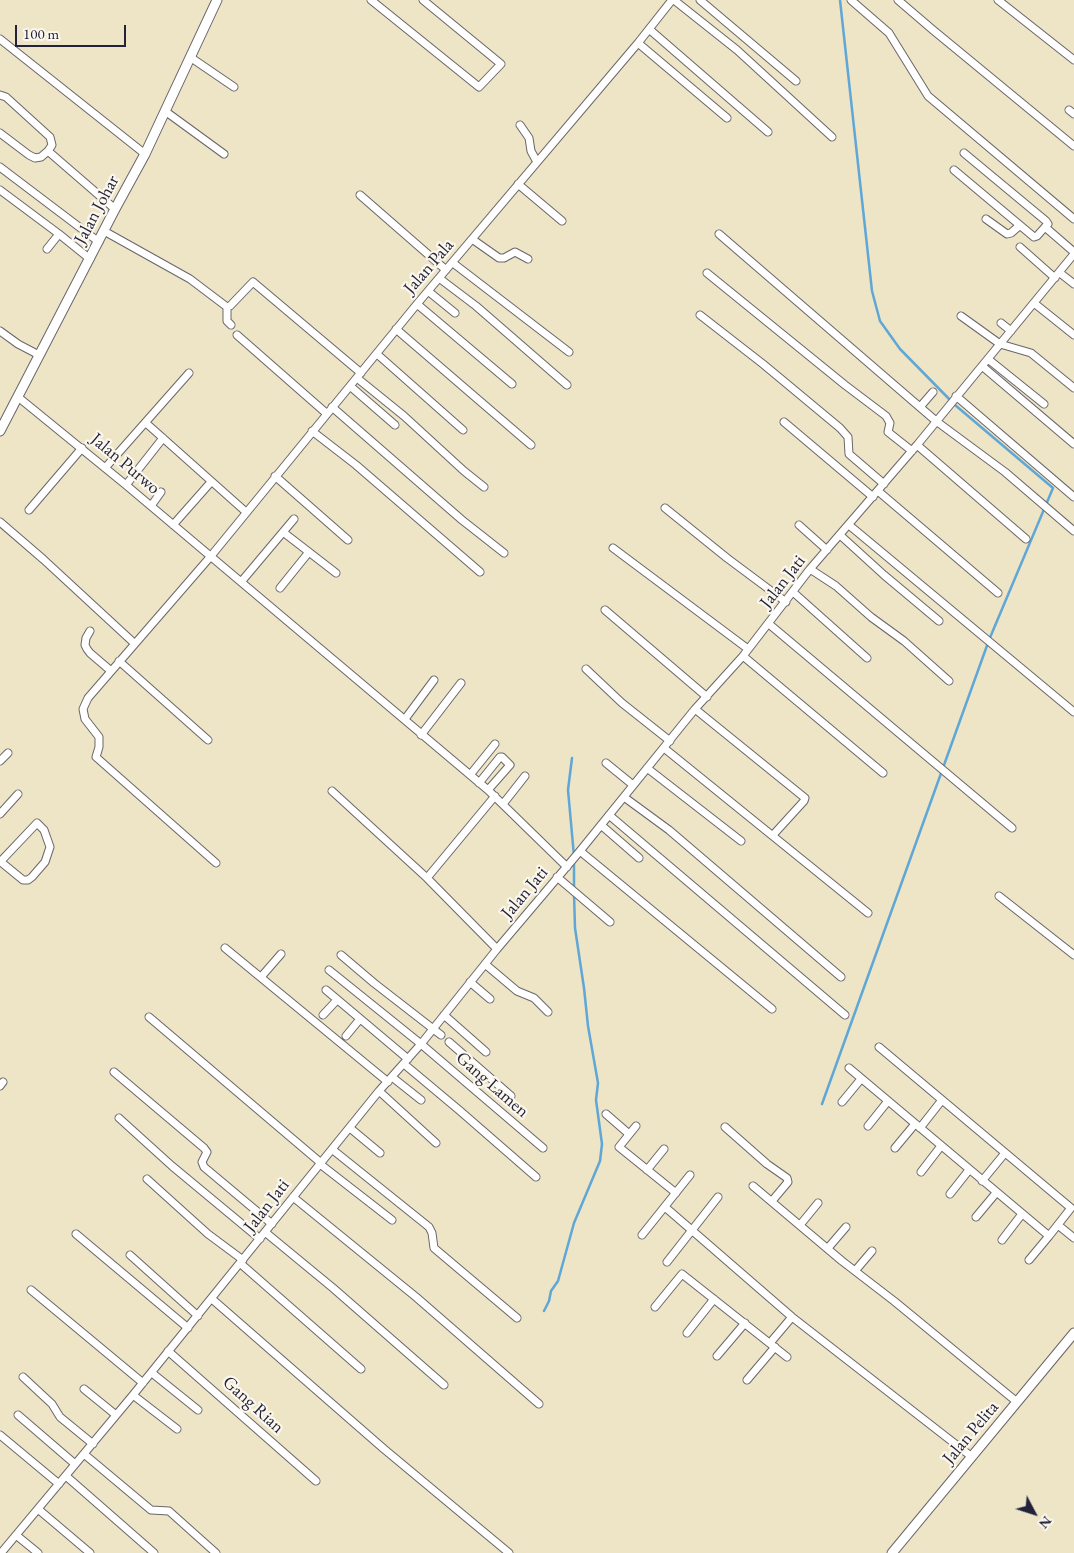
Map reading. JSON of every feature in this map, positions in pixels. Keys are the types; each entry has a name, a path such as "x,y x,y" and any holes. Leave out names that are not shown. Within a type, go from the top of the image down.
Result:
{"street":[{"name":"Jalan Johar","path":"0,432 115,209 146,154 217,0"},
{"path":"372,0 415,37 479,87 501,64 424,0"},
{"path":"673,0 737,50 832,137"},
{"name":"Jalan Pala","path":"216,863 96,757 99,747 98,737 85,719 83,709 88,698 210,556 326,413 673,0"},
{"path":"700,0 796,82"},
{"path":"851,0 889,34 928,96 1074,219"},
{"path":"898,0 1074,146"},
{"path":"998,0 1074,60"},
{"path":"649,29 768,132"},
{"path":"0,39 146,154"},
{"path":"638,43 726,118"},
{"path":"190,57 234,87"},
{"path":"0,95 6,97 50,137 52,145 41,157 35,158 29,156 0,133"},
{"path":"165,111 224,154"},
{"path":"520,124 529,138 531,151 537,162"},
{"path":"48,151 115,209"},
{"path":"954,170 1019,226 1035,237 1048,224 964,153"},
{"path":"0,167 99,242"},
{"path":"518,184 562,221"},
{"path":"0,190 90,259"},
{"path":"360,195 446,270"},
{"path":"986,219 1008,234 1019,226"},
{"path":"1045,227 1074,253"},
{"path":"104,231 190,279 227,307"},
{"path":"48,249 59,234"},
{"path":"719,234 936,421 1005,472 1074,531"},
{"path":"472,239 499,258 506,257 515,252 528,260"},
{"path":"1020,248 1074,284"},
{"name":"Jalan Jati","path":"1,1553 152,1373 379,1091 421,1044 497,949 579,853 695,709 743,656 810,569 876,494 1058,275 1074,253"},
{"path":"453,263 569,352"},
{"path":"707,273 886,416 890,423 888,432 914,448 1026,539"},
{"path":"439,278 476,306 567,385"},
{"path":"227,307 253,282 484,487"},
{"path":"428,291 455,313"},
{"path":"1034,303 1074,335"},
{"path":"417,304 512,384"},
{"path":"227,307 227,321 231,325"},
{"path":"700,315 840,428 848,437 848,454 884,484"},
{"path":"961,316 1000,344 1030,352 1074,388"},
{"path":"1001,323 1011,331"},
{"path":"396,329 531,445"},
{"path":"0,331 18,344 39,355"},
{"path":"237,335 326,413"},
{"path":"377,354 462,430"},
{"path":"988,358 1044,404"},
{"path":"982,366 1074,444"},
{"path":"105,468 189,374"},
{"path":"350,386 395,426"},
{"path":"920,407 933,392"},
{"name":"Jalan Purwo","path":"18,397 126,484 405,719 421,735 495,796 569,865"},
{"path":"955,398 1073,495"},
{"path":"332,407 462,520 504,553"},
{"path":"784,422 998,593"},
{"path":"146,423 246,512"},
{"path":"312,431 356,465 480,572"},
{"path":"126,484 163,438"},
{"path":"29,510 82,448"},
{"path":"275,476 348,540"},
{"path":"173,525 211,482"},
{"path":"151,506 162,492"},
{"path":"665,508 786,602"},
{"path":"241,582 294,519"},
{"path":"0,522 134,643"},
{"path":"799,525 828,550"},
{"path":"849,525 1074,712"},
{"path":"283,532 336,573"},
{"path":"840,535 884,575 940,621"},
{"path":"613,548 748,649"},
{"path":"280,588 309,552"},
{"path":"810,569 836,586 871,617 904,641 949,681"},
{"path":"793,592 867,658"},
{"path":"605,610 706,697"},
{"path":"769,624 1012,828"},
{"path":"90,631 86,638 87,649 111,671"},
{"path":"743,656 882,773"},
{"path":"119,661 208,740"},
{"path":"586,669 622,703 670,742"},
{"path":"405,719 434,680"},
{"path":"421,735 461,683"},
{"path":"695,709 805,798 772,836"},
{"path":"470,775 495,744"},
{"path":"664,748 868,913"},
{"path":"0,761 8,753"},
{"path":"479,783 502,757 510,765 488,790"},
{"path":"606,763 633,785"},
{"path":"647,768 741,841"},
{"path":"503,804 525,776"},
{"path":"332,791 427,878 497,949"},
{"path":"0,814 18,794"},
{"path":"427,878 495,796"},
{"path":"624,797 669,830 841,978"},
{"path":"609,815 845,1015"},
{"path":"37,823 44,830 50,847 45,862 28,880 21,879 0,862 37,823"},
{"path":"601,825 639,858"},
{"path":"579,853 772,1008"},
{"path":"557,877 610,922"},
{"path":"999,896 1074,955"},
{"path":"225,948 390,1080 421,1100"},
{"path":"261,977 281,954"},
{"path":"341,955 441,1036"},
{"path":"485,964 517,991 534,998 548,1012"},
{"name":"Gang Lamen","path":"329,970 421,1044 543,1148"},
{"path":"470,982 490,999"},
{"path":"326,990 536,1177"},
{"path":"324,1015 337,1000"},
{"path":"444,1015 486,1052"},
{"path":"149,1017 321,1164 392,1220"},
{"path":"346,1036 360,1019"},
{"path":"449,1042 511,1096"},
{"path":"879,1047 1073,1207 1029,1260"},
{"path":"849,1068 1049,1236"},
{"path":"114,1072 204,1148 207,1152 202,1162 204,1167 272,1224"},
{"path":"842,1102 861,1079"},
{"path":"379,1091 436,1143"},
{"path":"894,1148 942,1100"},
{"path":"868,1126 888,1101"},
{"path":"606,1114 629,1134"},
{"path":"119,1118 172,1166 260,1239"},
{"path":"636,1126 619,1147 676,1193"},
{"path":"725,1127 766,1164 787,1178 788,1182 772,1202"},
{"path":"350,1128 380,1153"},
{"path":"921,1172 941,1146"},
{"path":"647,1170 664,1149"},
{"path":"333,1150 429,1227 432,1233 434,1248 518,1318"},
{"path":"982,1181 1006,1153"},
{"path":"950,1194 969,1170"},
{"path":"642,1235 690,1175"},
{"path":"147,1179 361,1369"},
{"path":"753,1186 1017,1402"},
{"path":"976,1217 996,1192"},
{"path":"293,1197 416,1297 539,1404"},
{"path":"667,1262 718,1197"},
{"path":"800,1225 818,1203"},
{"path":"665,1207 792,1317 972,1457"},
{"path":"1002,1240 1022,1214"},
{"path":"1058,1225 1074,1238"},
{"path":"828,1248 846,1227"},
{"path":"265,1232 333,1288 444,1385"},
{"path":"76,1234 188,1328"},
{"path":"855,1271 872,1251"},
{"path":"130,1255 198,1316"},
{"path":"655,1307 682,1274 787,1356"},
{"path":"31,1290 143,1383"},
{"path":"212,1299 384,1449 509,1553"},
{"path":"687,1333 714,1299"},
{"path":"747,1380 792,1317"},
{"path":"717,1356 745,1323"},
{"name":"Jalan Pelita","path":"892,1553 1074,1333"},
{"name":"Gang Rian","path":"168,1351 316,1481"},
{"path":"152,1373 198,1410"},
{"path":"23,1377 52,1404 60,1417 93,1444"},
{"path":"84,1389 116,1415"},
{"path":"133,1395 177,1428"},
{"path":"18,1415 75,1464"},
{"path":"0,1435 59,1484"},
{"path":"84,1454 151,1510 168,1511 216,1553"},
{"path":"66,1476 154,1553"},
{"path":"38,1509 90,1553"},
{"path":"16,1535 38,1553"}],"waterway":[{"path":"822,1104 989,640 1053,488 955,405 900,349 880,321 872,291 840,0"},
{"path":"572,758 568,790 574,856"},
{"path":"574,862 574,889"},
{"path":"544,1311 551,1291 558,1281 574,1223 600,1161 602,1144 596,1100 598,1083 588,1026 575,928 574,894"}]}
